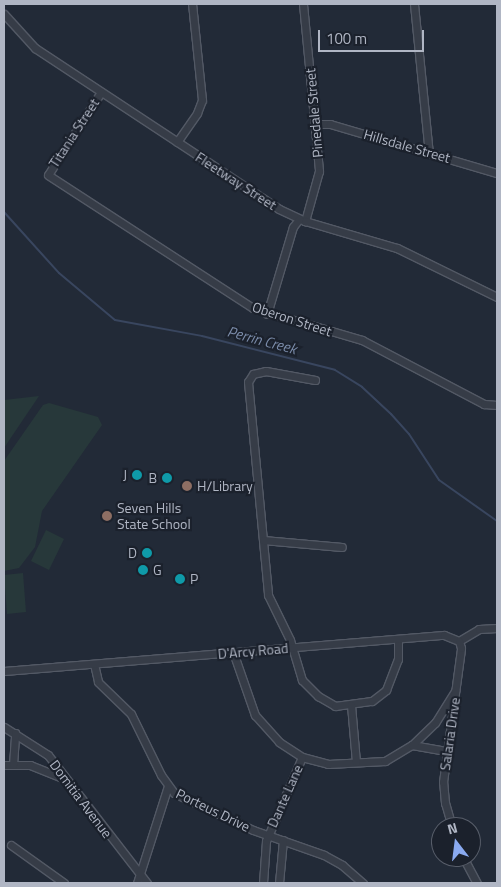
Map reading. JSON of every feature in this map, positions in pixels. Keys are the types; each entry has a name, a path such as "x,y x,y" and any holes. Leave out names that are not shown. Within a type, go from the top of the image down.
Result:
{"street":[{"path":"177,142 197,113 202,100 192,4"},
{"name":"Pinedale Street","path":"267,314 293,228 302,220 319,171 303,4"},
{"path":"414,4 429,152"},
{"name":"Fleetway Street","path":"4,14 35,48 279,209 302,220 397,248 497,297"},
{"name":"Titania Street","path":"48,175 101,92"},
{"name":"Hillsdale Street","path":"315,124 330,124 497,173"},
{"name":"Oberon Street","path":"48,175 245,303 267,314 362,340 484,404 497,405"},
{"path":"315,380 266,371 249,377 268,595 292,647 302,680 318,696 335,706 372,701 386,690 398,659 398,639"},
{"path":"263,540 342,547"},
{"path":"459,641 479,629 497,628"},
{"name":"D'Arcy Road","path":"4,672 444,635 459,641"},
{"name":"Salaria Drive","path":"450,817 444,793 447,751 461,648 459,641"},
{"path":"233,652 255,715 279,742 302,757 328,764 390,759 412,745 435,723 456,689"},
{"name":"Porteus Drive","path":"94,664 98,682 131,714 168,786 183,798 268,835 334,860 363,883"},
{"path":"351,705 356,762"},
{"name":"Domitia Avenue","path":"4,727 42,750 147,883"},
{"path":"13,764 15,733"},
{"path":"412,745 447,751"},
{"name":"Dante Lane","path":"263,883 268,835 302,757"},
{"path":"4,765 13,764 43,768 66,779"},
{"path":"137,883 168,786"},
{"path":"279,883 283,840"},
{"path":"12,845 64,883"},
{"path":"468,867 477,883"}],"shaded area":[{"path":"39,396 4,448 4,400"},
{"path":"49,403 98,417 102,425 42,511 35,547 19,568 4,571 4,461 43,405"},
{"path":"46,530 64,539 49,570 31,561"},
{"path":"23,573 26,612 7,614 4,575"}],"waterway":[{"name":"Perrin Creek","path":"4,212 59,273 115,320 202,336 335,370 362,387 391,414 409,434 439,480 497,521"}],"place":[{"name":"J","path":"137,475"},
{"name":"B","path":"167,478"},
{"name":"H/Library","path":"187,486"},
{"name":"Seven Hills State School","path":"107,516"},
{"name":"D","path":"147,553"},
{"name":"G","path":"143,570"},
{"name":"P","path":"180,579"}]}
